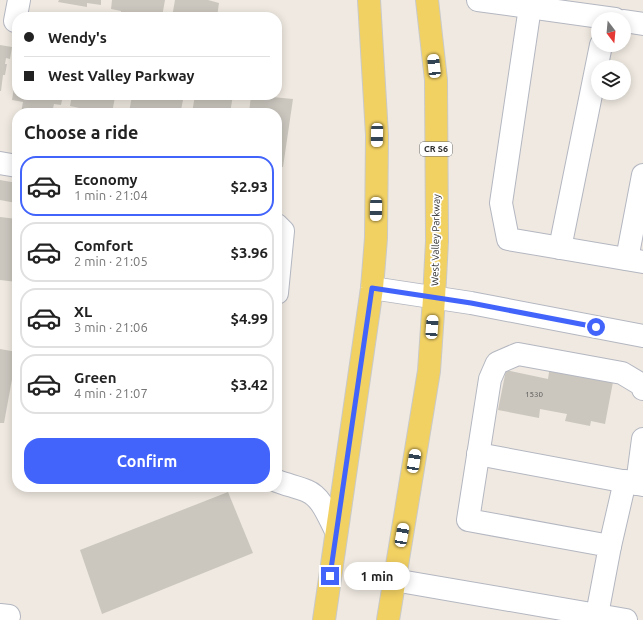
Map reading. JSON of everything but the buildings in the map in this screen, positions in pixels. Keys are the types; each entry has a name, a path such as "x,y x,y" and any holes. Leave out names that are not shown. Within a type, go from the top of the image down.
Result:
{"main road":[{"path":"324,620 372,288 376,238 377,135 369,0"},
{"name":"West Valley Parkway","path":"388,620 429,371 434,298 437,241 436,80 427,0"}],"lane":[{"path":"478,0 523,4 591,15"},
{"path":"523,4 501,202 508,239 635,260 643,175"},
{"path":"631,22 643,24"},
{"path":"560,248 600,52"},
{"path":"0,163 12,165"},
{"path":"282,230 282,241"},
{"path":"372,288 643,336"},
{"path":"610,546 468,520 490,379 497,363 518,354 622,373 642,385 643,390"},
{"path":"597,617 610,546 635,483 643,439"},
{"path":"478,454 635,483"},
{"path":"284,484 308,491 320,501 336,531"},
{"path":"394,580 597,617 626,620"}],"route":[{"path":"330,576 372,288 471,303 596,327"}]}
